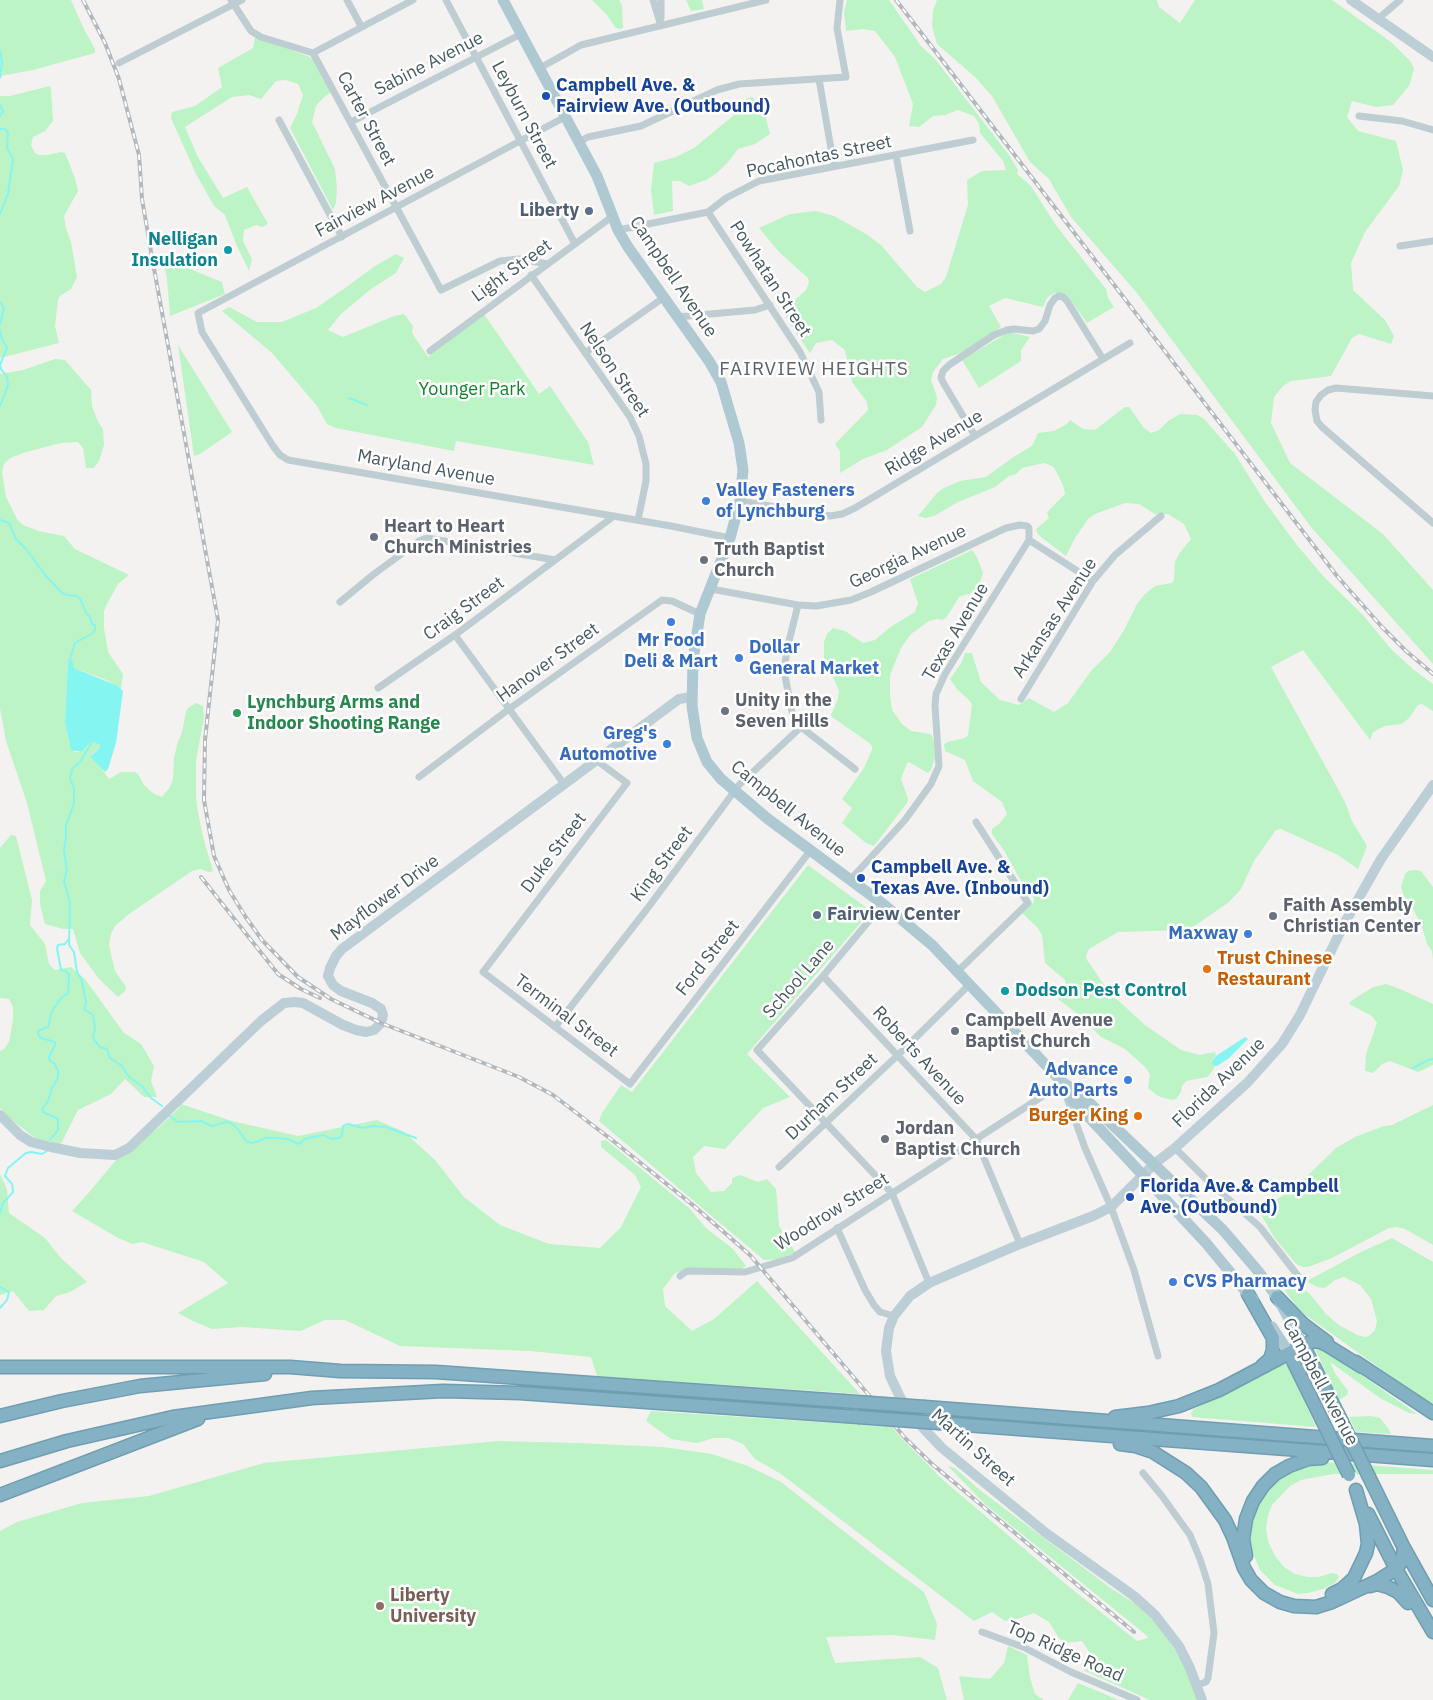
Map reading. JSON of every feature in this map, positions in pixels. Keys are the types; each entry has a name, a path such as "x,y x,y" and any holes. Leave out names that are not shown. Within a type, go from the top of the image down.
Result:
{"highway":[{"path":"1248,1294 1272,1338 1270,1359 1257,1371"},
{"path":"1277,1298 1303,1324 1362,1367"},
{"path":"1022,1415 1114,1417 1148,1413 1179,1406 1219,1390 1303,1345 1318,1342 1325,1344 1433,1413"},
{"name":"Campbell Avenue","path":"1303,1345 1404,1548 1433,1600"},
{"name":"Campbell Avenue","path":"1289,1353 1396,1569 1433,1633"},
{"path":"0,1367 290,1367 436,1372 1433,1446"},
{"path":"0,1416 62,1401 140,1386 241,1376 340,1370"},
{"path":"0,1461 67,1441 173,1417 223,1409 312,1398 443,1391 588,1397 1433,1460"},
{"path":"0,1495 223,1409"},
{"path":"1034,1430 1066,1437 1135,1446 1153,1452 1186,1473 1201,1487 1225,1520 1244,1568 1251,1580 1264,1593 1280,1602 1294,1606 1316,1607 1332,1602 1396,1569 1402,1561 1404,1548"},
{"path":"1356,1490 1366,1524 1368,1544 1362,1564 1354,1578 1342,1589 1324,1598 1310,1600 1293,1599 1276,1593 1263,1583 1253,1571 1246,1556 1243,1539 1246,1519 1253,1501 1263,1486 1276,1474 1308,1459 1370,1455"},
{"path":"1360,1589 1377,1584 1398,1592 1433,1633"}],"main road":[{"name":"Campbell Avenue","path":"503,0 597,176 618,230 663,298 709,361 721,382 740,443 743,470 740,501 730,538 700,614 693,660 692,697 695,729 703,754 714,771 735,792 768,819 883,904 932,945 1063,1083 1072,1099 1144,1174 1212,1250 1268,1320 1289,1353"},
{"name":"Campbell Avenue","path":"1063,1083 1076,1091 1223,1230 1258,1271 1277,1298 1303,1345"}],"street":[{"path":"120,63 232,2 242,0"},
{"path":"347,0 361,26"},
{"path":"232,2 251,31 261,37 313,53 413,0"},
{"name":"Leyburn Street","path":"446,0 575,244"},
{"path":"653,0 661,26"},
{"path":"661,0 661,26"},
{"path":"540,68 581,45 762,0"},
{"path":"578,142 588,137 641,126 717,90 739,84 846,77 837,28 840,0"},
{"path":"1351,0 1433,57"},
{"path":"1379,18 1400,0"},
{"name":"Sabine Avenue","path":"351,122 521,34"},
{"name":"Carter Street","path":"313,53 441,290 500,261 519,259 548,264"},
{"path":"819,79 834,166"},
{"path":"1359,116 1402,121 1433,130"},
{"name":"Fairview Avenue","path":"198,313 566,117"},
{"path":"279,120 342,237"},
{"name":"Pocahontas Street","path":"618,230 708,212 726,198 759,181 973,140"},
{"path":"896,155 910,231"},
{"name":"Powhatan Street","path":"708,212 800,352 819,392 821,420"},
{"name":"Light Street","path":"430,351 612,216"},
{"path":"1400,246 1433,241"},
{"name":"Nelson Street","path":"531,275 630,417 646,464 646,480 638,520"},
{"path":"975,436 941,378 943,371 948,365 994,335 1006,330 1033,331 1039,329 1045,321 1050,305 1058,296 1063,297 1067,301 1103,359"},
{"path":"585,354 663,298"},
{"path":"677,317 755,310 770,305"},
{"name":"Maryland Avenue","path":"198,313 202,332 273,446 280,455 288,460 638,520 730,538"},
{"name":"Ridge Avenue","path":"740,501 830,516 842,514 1130,343"},
{"path":"1433,396 1336,388 1328,390 1321,395 1316,402 1315,410 1317,421 1322,428 1433,523"},
{"name":"Craig Street","path":"378,688 455,635 614,516"},
{"name":"Arkansas Avenue","path":"1020,700 1092,581 1114,555 1161,516"},
{"name":"Georgia Avenue","path":"711,589 798,605 816,606 850,600 871,592 1006,528 1020,525 1027,526 1030,532 1030,540"},
{"path":"340,602 374,574 419,541 427,538 556,560"},
{"path":"1030,540 1092,581"},
{"name":"Texas Avenue","path":"850,880 905,820 931,784 939,766 936,694 945,674 1030,540"},
{"name":"Hanover Street","path":"420,777 510,709 662,600 672,601 700,614"},
{"path":"798,605 787,649 784,671 792,712 801,727 855,769"},
{"path":"455,635 564,784"},
{"name":"Mayflower Drive","path":"0,1115 20,1135 31,1142 80,1153 115,1155 129,1148 261,1021 284,1004 303,1003 343,1026 366,1032 374,1030 382,1023 383,1015 381,1009 372,1003 341,991 333,985 328,976 336,956 342,949 679,699 692,697"},
{"name":"King Street","path":"555,1028 740,785 801,727"},
{"name":"Duke Street","path":"483,972 627,783 596,760"},
{"name":"Florida Avenue","path":"1111,1207 1154,1164 1175,1148 1248,1082 1282,1044 1300,1015 1344,924 1381,859 1433,785"},
{"path":"957,972 1028,903 976,822"},
{"name":"Ford Street","path":"630,1084 810,850"},
{"name":"School Lane","path":"825,1123 757,1050 823,976 883,904"},
{"name":"Terminal Street","path":"483,972 630,1084"},
{"name":"Roberts Avenue","path":"823,976 976,1139 1020,1244"},
{"name":"Durham Street","path":"779,1167 969,985"},
{"name":"Woodrow Street","path":"680,1276 687,1271 745,1272 775,1264 801,1253 1063,1083"},
{"name":"Campbell Avenue","path":"1063,1083 1070,1109 1111,1207 1134,1270 1158,1356"},
{"path":"825,1123 892,1193 929,1283"},
{"path":"1175,1148 1208,1181 1260,1227 1302,1281"},
{"name":"Martin Street","path":"1111,1207 929,1283 910,1296 894,1316 886,1341 887,1364 898,1395 910,1414 942,1448 1046,1533 1134,1596 1155,1615 1179,1646 1198,1685 1202,1700"},
{"path":"837,1228 865,1290 874,1305 880,1312 894,1316"},
{"path":"1143,1473 1190,1534 1208,1584 1214,1633 1208,1678 1206,1682 1198,1685"},
{"name":"Top Ridge Road","path":"982,1632 1023,1647 1071,1672 1136,1700"}],"green space":[{"path":"0,0 71,0 95,49 95,53 33,70 0,76"},
{"path":"592,0 619,0 622,6 623,28 615,27 607,15"},
{"path":"686,0 702,0 704,9 691,11"},
{"path":"847,0 889,0 921,46 935,59 1009,155 1018,170 1017,174 1031,186 1055,224 1106,289 1108,298 1114,307 1087,323 1069,298 1063,293 1054,293 1047,298 1043,307 1005,298 989,306 1001,327 967,351 943,359 933,372 931,380 937,397 936,405 922,427 887,450 863,459 840,473 840,451 835,444 868,410 867,402 852,382 845,350 832,340 816,343 810,353 789,323 786,316 787,307 806,290 809,283 808,278 780,253 759,228 790,214 816,211 834,216 881,245 917,287 925,292 941,284 946,277 968,205 967,180 982,171 1006,170 1003,161 980,133 979,124 974,116 958,110 945,115 933,116 919,127 909,126 913,104 895,57 875,31 862,29 846,31 844,12"},
{"path":"937,0 1157,0 1159,7 1180,23 1195,0 1332,0 1391,42 1410,61 1414,69 1409,86 1393,105 1376,107 1352,101 1347,117 1358,131 1396,141 1403,170 1399,186 1365,232 1351,263 1353,290 1385,320 1394,336 1391,344 1359,334 1352,338 1331,376 1291,381 1283,386 1274,397 1271,423 1290,463 1383,534 1433,590 1433,664 1311,527 1137,293 1071,217 1049,179 1030,162 992,96 975,77 937,44 932,26 933,10"},
{"path":"255,37 310,57 315,61 331,92 316,106 312,122 335,169 337,188 336,203 333,210 290,128 303,95 298,84 286,80 276,81 261,99 249,95 232,97 185,127 198,157 223,198 247,187 268,224 262,227 256,225 244,230 243,241 252,259 249,271 225,215 214,206 196,174 171,118 172,112 195,106 222,87 218,68 253,48"},
{"path":"50,86 53,121 45,131 33,137 31,145 35,153 39,155 65,153 75,178 78,191 64,216 77,277 71,289 60,296 58,300 55,326 59,343 0,358 0,96 10,96"},
{"path":"752,97 759,104 766,118 770,134 755,144 738,149 717,173 706,180 689,186 680,181 672,181 673,211 654,215 651,190 654,163 676,157 694,148 733,116 744,100"},
{"name":"Younger Park","path":"396,254 404,258 396,273 371,289 341,314 328,330 343,337 394,316 404,314 413,326 412,333 428,357 484,314 539,394 550,386 588,442 594,465 456,441 454,451 336,428 327,424 317,406 272,353 222,311 229,307 257,322 282,322 316,308 375,266"},
{"path":"163,258 222,282 225,294 170,316"},
{"path":"1009,332 1030,337 1021,350 1021,361 979,388 962,360"},
{"path":"178,345 232,432 200,454 194,456"},
{"path":"55,359 65,360 91,390 92,406 103,429 104,445 99,461 94,468 86,468 83,448 78,442 61,443 10,458 4,464 2,472 6,497 17,519 23,525 38,531 64,536 75,549 129,575 118,584 104,611 104,628 108,652 123,674 121,688 104,679 74,668 68,659 65,724 70,746 75,752 82,752 91,741 100,745 98,750 91,754 109,779 121,772 135,772 144,785 154,794 162,797 170,787 173,779 174,758 186,712 188,708 196,703 203,706 204,718 196,760 196,795 203,837 213,871 209,872 200,869 192,871 129,914 115,926 109,945 115,971 126,987 125,991 118,997 99,979 80,953 73,929 63,929 45,924 40,904 40,891 46,881 27,803 6,741 0,708 0,374 23,370"},
{"path":"1125,407 1129,407 1144,428 1151,433 1159,430 1168,421 1180,414 1197,415 1204,419 1235,454 1265,502 1296,544 1324,577 1363,615 1392,650 1433,684 1433,711 1422,704 1418,705 1402,724 1385,726 1373,732 1370,740 1303,650 1271,667 1367,846 1358,869 1338,855 1281,829 1276,830 1254,861 1241,889 1229,902 1193,927 1181,930 1118,932 1089,949 1086,956 1087,960 1109,992 1145,1025 1181,1050 1200,1055 1215,1052 1216,1056 1213,1059 1213,1066 1215,1067 1210,1074 1207,1077 1186,1081 1176,1099 1172,1100 1158,1096 1148,1088 1150,1074 1125,1049 1101,1037 1079,1015 1058,999 1066,984 1065,980 1045,963 1042,935 1037,927 1022,913 1034,902 1034,898 992,834 992,829 1007,814 1002,802 973,781 965,760 945,751 944,744 965,738 968,735 972,705 950,679 962,662 965,653 972,653 981,682 1000,700 1019,705 1029,698 1054,712 1068,703 1091,671 1110,652 1137,604 1145,594 1155,586 1172,583 1174,580 1175,562 1191,539 1184,524 1168,514 1155,514 1139,504 1125,503 1095,514 1088,519 1066,556 1041,537 1036,529 1049,518 1047,513 1065,494 1055,469 1044,463 1022,468 995,487 958,502 934,516 926,518 918,516 937,493 944,488 960,481 986,477 1030,447 1038,433 1054,431 1067,424 1070,420 1083,429 1095,430"},
{"path":"972,550 983,573 978,588 971,593 959,597 946,618 929,621 911,634 901,648 890,675 892,710 902,724 911,731 931,734 934,742 935,758 928,773 909,762 907,763 901,779 908,799 907,803 874,846 866,843 842,823 852,808 842,799 864,768 872,746 831,715 838,699 839,691 834,679 824,666 824,642 827,634 833,628 845,631 863,643 875,640 889,628 915,612 918,603 910,579"},
{"path":"11,835 16,836 32,900 30,925 45,944 49,964 55,970 71,967 85,979 124,1033 141,1044 154,1066 151,1081 157,1097 144,1097 125,1079 111,1094 78,1110 61,1144 35,1138 7,1116 0,1108 0,1051 9,1042 13,1007 9,999 0,998 0,848"},
{"path":"808,865 871,911 747,1054 790,1097 763,1108 725,1149 704,1146 693,1157 696,1173 711,1192 724,1191 732,1183 732,1178 740,1175 758,1182 767,1179 776,1189 779,1226 795,1252 780,1259 764,1260 599,1121 602,1113 621,1085 632,1092"},
{"path":"1408,871 1421,871 1433,887 1433,960 1432,951 1427,944 1422,927 1403,894 1401,886 1405,874"},
{"path":"1386,984 1433,1004 1433,1065 1418,1072 1390,1061 1382,1064 1373,1073 1365,1071 1366,1054 1377,1023 1372,1016 1349,1004 1373,987"},
{"path":"181,1104 232,1121 298,1136 377,1120 404,1132 435,1160 464,1197 500,1225 549,1244 600,1248 621,1227 641,1187 635,1175 601,1147 601,1141 606,1140 690,1209 706,1228 733,1249 746,1266 741,1269 695,1268 675,1273 663,1289 665,1306 692,1331 714,1319 757,1281 860,1394 597,1376 591,1357 530,1351 400,1346 345,1320 325,1320 301,1331 242,1327 212,1329 193,1321 178,1313 228,1283 204,1262 142,1242 132,1244 72,1211 116,1160 159,1127"},
{"path":"1433,1105 1433,1245 1405,1229 1389,1228 1332,1258 1308,1267 1296,1264 1274,1237 1259,1211 1296,1187 1336,1148 1355,1137 1384,1126 1392,1125"},
{"path":"0,1174 7,1189 9,1213 45,1238 60,1257 87,1282 70,1292 56,1296 44,1310 29,1311 13,1291 0,1295"},
{"path":"1392,1238 1433,1262 1433,1404 1420,1397 1307,1316 1297,1307 1284,1289 1288,1282 1296,1283 1310,1294 1326,1314 1339,1325 1357,1335 1369,1336 1375,1330 1377,1321 1371,1299 1360,1285 1344,1277 1335,1280 1325,1288 1317,1287 1307,1281 1361,1252"},
{"path":"1314,1347 1323,1348 1417,1414 1409,1413 1380,1398 1330,1362 1335,1373 1348,1391 1347,1395 1339,1400"},
{"path":"1284,1364 1290,1369 1316,1427 1192,1417 1191,1413 1194,1409"},
{"path":"651,1411 892,1427 943,1480 1068,1586 1137,1641 1148,1638 986,1505 948,1466 955,1468 981,1491 1112,1589 1136,1604 1160,1627 1177,1653 1192,1679 1197,1700 1150,1700 1085,1671 1090,1653 1082,1641 1065,1643 1059,1638 1049,1622 1034,1613 1005,1621 992,1612 974,1621 781,1474 755,1459 743,1444 728,1438 714,1438 697,1443 671,1439 646,1421"},
{"path":"1371,1416 1380,1418 1391,1434 1356,1432 1349,1417"},
{"name":"Liberty University","path":"498,1441 663,1447 712,1454 748,1466 781,1482 924,1592 937,1624 935,1640 892,1635 826,1637 835,1663 920,1657 938,1668 947,1700 0,1700 0,1531 17,1522 82,1503 149,1496 264,1463"},
{"path":"1326,1462 1433,1470 1433,1474 1333,1474 1301,1480 1290,1486 1272,1505 1268,1516 1266,1528 1268,1541 1275,1556 1284,1567 1295,1574 1318,1577 1332,1573 1337,1574 1339,1577 1335,1583 1323,1589 1298,1594 1275,1585 1260,1570 1253,1553 1250,1538 1252,1514 1269,1487 1284,1475 1302,1466"},
{"path":"1008,1646 1027,1655 1030,1678 1035,1694 1044,1700 964,1700 959,1676 990,1679 1004,1663"},
{"path":"1078,1683 1119,1700 1068,1700"}],"water":[{"path":"68,659 72,660 74,668 118,686 123,691 116,743 108,769 105,772 90,756 98,750 100,745 91,741 82,752 71,750 65,724"},
{"path":"1245,1037 1248,1039 1228,1059 1217,1066 1213,1066 1212,1062 1216,1056"}],"waterway":[{"path":"0,51 2,62 0,78"},
{"path":"0,105 3,111 0,116"},
{"path":"0,129 5,129 8,132 7,148 13,159 8,194 0,214"},
{"path":"0,302 4,308 0,324"},
{"path":"0,330 1,337 7,348 0,365 7,377 8,385 0,406"},
{"path":"349,398 367,405"},
{"path":"0,520 9,523 16,539 61,592 80,598 92,624 95,625 93,633 75,643 70,659"},
{"path":"92,742 80,762 72,769 70,779 74,788 74,803 66,825 64,850 67,870 64,881 70,903 69,945 74,952 77,972 82,981 86,1003 84,1009 93,1015 95,1028 93,1036 95,1041 100,1047 107,1049 110,1058 121,1065 129,1077 142,1086 151,1098 162,1106"},
{"path":"50,1140 58,1130 58,1119 43,1112 42,1109 48,1101 52,1088 58,1078 58,1071 49,1057 55,1042 41,1038 38,1032 48,1027 52,1011 62,997 68,993 69,975 61,970 57,948 58,945 65,944 68,940"},
{"path":"1413,1068 1433,1059"},
{"path":"170,1116 178,1122 201,1121 212,1126 226,1122 231,1123 247,1142 253,1143 266,1138 288,1139 299,1144 305,1139 324,1135 331,1139 339,1138 342,1135 343,1126 348,1124 363,1128 373,1126 386,1127 416,1138"},
{"path":"0,1213 3,1203 13,1192 12,1184 5,1176 8,1168 26,1153 42,1154 47,1151"},
{"path":"0,1287 9,1292 7,1300 0,1308"}],"railway":[{"path":"83,0 105,43 119,79 139,155 142,199 218,620 205,740 204,800 214,856 229,890 245,916 262,940 298,977 331,999 381,1023 519,1077 553,1095 694,1206 750,1255 905,1438 932,1464 1134,1632"},
{"path":"896,0 1337,576 1382,627 1433,674"},
{"path":"201,877 278,974 301,989 320,998"}],"place":[{"name":"Campbell Ave. & Fairview Ave. (Outbound)","path":"546,96"},
{"name":"Liberty","path":"589,211"},
{"name":"Nelligan Insulation","path":"228,250"},
{"name":"Valley Fasteners of Lynchburg","path":"706,501"},
{"name":"Heart to Heart Church Ministries","path":"374,537"},
{"name":"Truth Baptist Church","path":"704,560"},
{"name":"Mr Food Deli & Mart","path":"671,622"},
{"name":"Dollar General Market","path":"739,658"},
{"name":"Unity in the Seven Hills","path":"725,711"},
{"name":"Lynchburg Arms and Indoor Shooting Range","path":"237,713"},
{"name":"Greg's Automotive","path":"667,744"},
{"name":"Campbell Ave. & Texas Ave. (Inbound)","path":"861,878"},
{"name":"Fairview Center","path":"817,915"},
{"name":"Faith Assembly Christian Center","path":"1273,916"},
{"name":"Maxway","path":"1248,934"},
{"name":"Trust Chinese Restaurant","path":"1207,969"},
{"name":"Dodson Pest Control","path":"1005,991"},
{"name":"Campbell Avenue Baptist Church","path":"955,1031"},
{"name":"Advance Auto Parts","path":"1128,1080"},
{"name":"Burger King","path":"1138,1116"},
{"name":"Jordan Baptist Church","path":"885,1139"},
{"name":"Florida Ave.& Campbell Ave. (Outbound)","path":"1130,1197"},
{"name":"CVS Pharmacy","path":"1173,1282"},
{"name":"Liberty University","path":"380,1606"}],"district":[{"name":"FAIRVIEW HEIGHTS","path":"814,370"}]}
